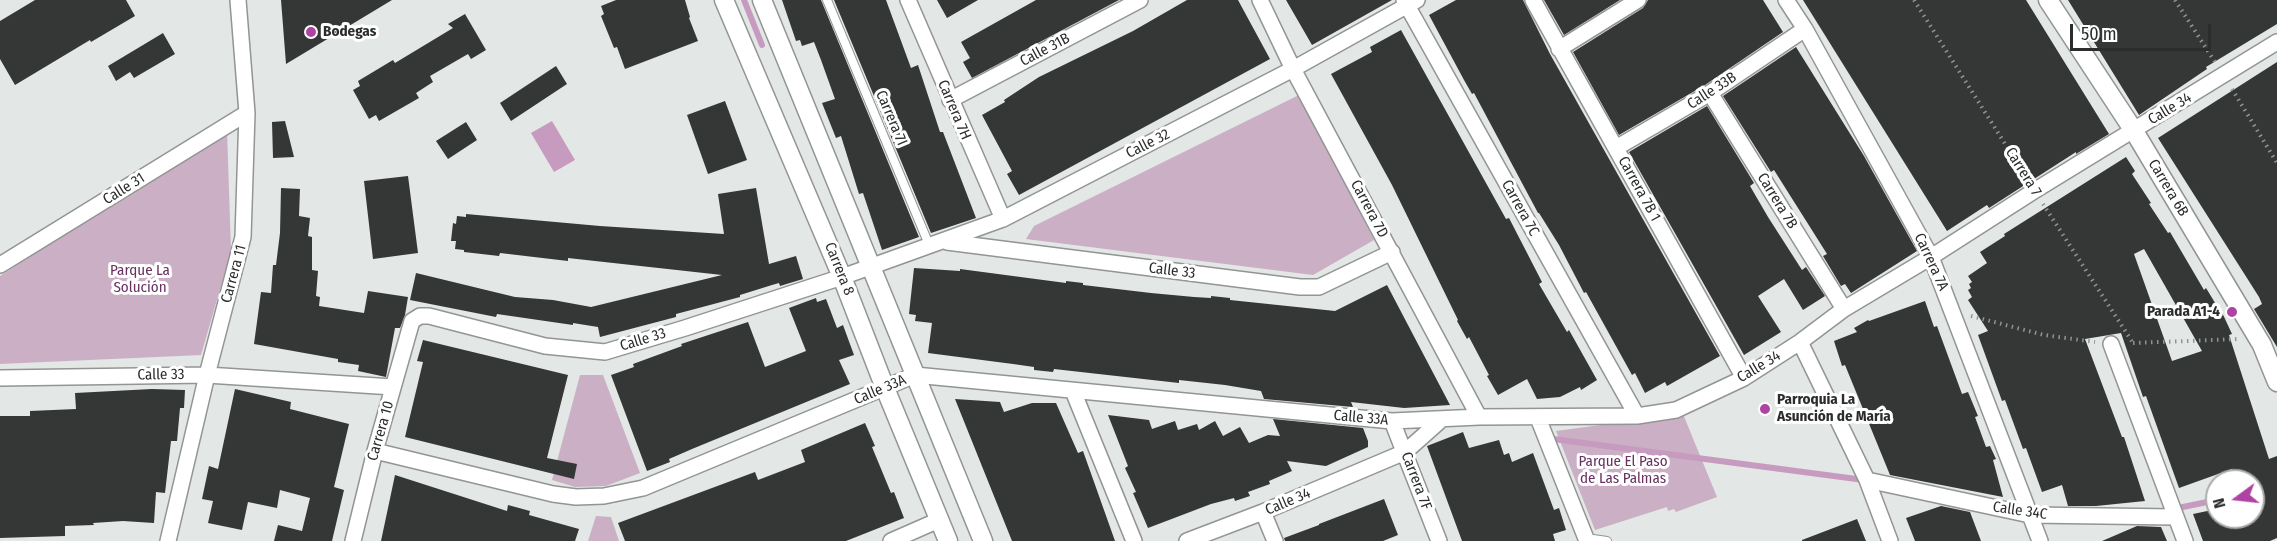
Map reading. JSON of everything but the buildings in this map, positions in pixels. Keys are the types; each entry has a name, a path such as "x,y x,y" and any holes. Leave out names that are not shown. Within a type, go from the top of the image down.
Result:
{"street":[{"name":"Carrera 11","path":"168,541 207,375 243,237 247,113 238,0"},
{"name":"Carrera 8","path":"724,0 843,277 885,388 948,541"},
{"name":"Carrera 8","path":"762,0 983,541"},
{"name":"Carrera 7H","path":"908,0 1003,219"},
{"name":"Calle 31B","path":"950,100 1140,0"},
{"name":"Carrera 7D","path":"1260,0 1293,69 1479,417"},
{"name":"Carrera 7B 1","path":"1533,0 1744,378"},
{"path":"1559,49 1638,0"},
{"name":"Carrera 7A","path":"1786,0 1804,28 1931,257 2040,541"},
{"name":"Carrera 6B","path":"2048,0 2270,345 2277,382"},
{"name":"Calle 32","path":"870,267 1003,219 1293,69 1409,2"},
{"name":"Carrera 7C","path":"1409,2 1637,416"},
{"name":"Calle 33B","path":"1616,148 1710,93 1804,28"},
{"name":"Calle 34","path":"1187,541 1263,512 1405,452 1441,420 1479,417 1637,416 1676,410 1744,378 1800,342 1844,309 2277,42"},
{"name":"Carrera 7B","path":"1710,93 1844,309"},
{"name":"Calle 31","path":"0,264 247,113"},
{"name":"Calle 33","path":"937,244 1300,287 1319,287 1392,252"},
{"name":"Calle 33","path":"412,321 420,316 429,316 545,346 605,352 870,267"},
{"name":"Carrera 10","path":"353,541 375,451 412,321"},
{"path":"1800,342 1867,480 1890,541"},
{"path":"2111,344 2185,541"},
{"name":"Calle 33","path":"0,378 207,375 393,387"},
{"name":"Calle 33A","path":"375,451 553,494 576,497 604,496 643,488 915,375 1392,421 1441,420"},
{"path":"1073,391 1134,541"},
{"path":"1538,418 1587,540"},
{"name":"Carrera 7F","path":"1392,421 1439,541"},
{"name":"Calle 34C","path":"1867,480 2030,515 2175,517"},
{"path":"1263,512 1275,541"},
{"path":"891,541 939,520"}],"lane":[{"name":"Carrera 7I","path":"827,0 937,244"},
{"path":"1587,540 1606,541"}],"path":[{"name":"Carrera 7","path":"1914,0 2133,343"}],"green space":[{"path":"1299,95 1374,240 1313,275 1026,239 1034,226"},
{"name":"Parque La Solución","path":"227,130 231,251 201,355 0,364 0,276"},
{"path":"580,375 603,375 640,473 606,486 575,487 552,480"},
{"name":"Parque El Paso de Las Palmas","path":"1683,414 1717,497 1676,512 1674,509 1668,511 1667,507 1595,530 1556,431"},
{"path":"596,516 611,517 619,541 588,541"}],"shaded area":[{"path":"552,121 575,160 554,172 531,133"}],"waterway":[{"path":"744,0 762,45"},
{"path":"1546,438 1864,480"},
{"path":"2173,509 2205,502"}],"place":[{"name":"Bodegas","path":"311,32"},
{"name":"Parada A1-4","path":"2232,312"},
{"name":"Parroquia La Asunción de María","path":"1765,409"}]}
